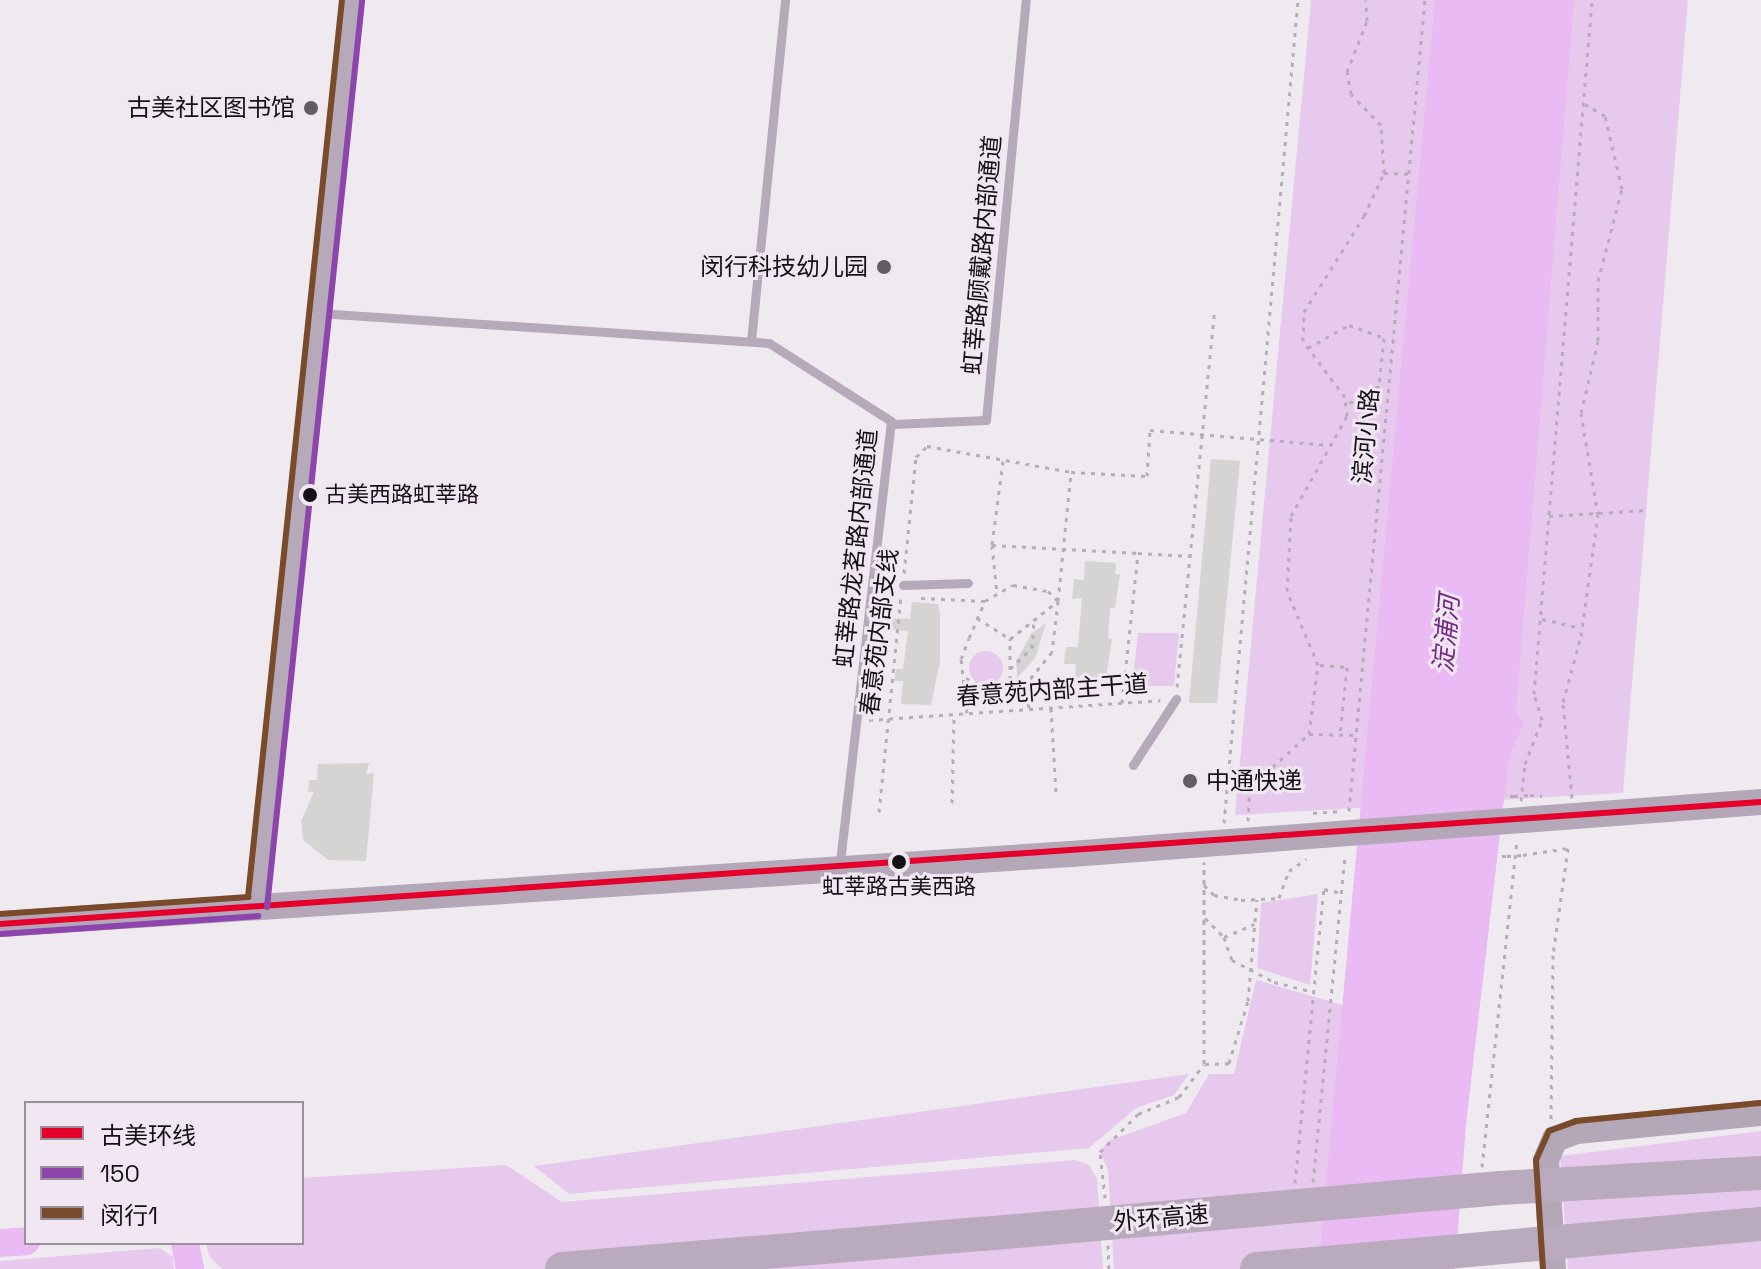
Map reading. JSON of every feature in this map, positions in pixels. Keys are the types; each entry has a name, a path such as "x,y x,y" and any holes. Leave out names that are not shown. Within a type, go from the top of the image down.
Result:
{"highway":[{"path":"1490,1184 1761,1154"},
{"name":"外环高速","path":"562,1269 983,1234 1490,1184 1761,1173"},
{"path":"1257,1269 1761,1224"},
{"path":"1503,1247 1761,1245"}],"street":[{"path":"257,906 352,0"},
{"path":"0,924 1071,854 1761,802"},
{"path":"1327,823 1338,825 1337,841 1205,855 1071,866 1040,856 1071,842 1327,823"},
{"path":"1553,1269 1546,1160 1555,1139 1577,1131 1761,1113"}],"lane":[{"path":"751,341 785,0"},
{"name":"虹莘路顾戴路内部通道","path":"893,426 986,420 1026,0"},
{"name":"虹莘路龙茗路内部通道","path":"318,313 769,343 893,426 840,869"},
{"path":"903,585 968,583"},
{"path":"1133,765 1176,699"}],"path":[{"path":"1223,831 1298,0"},
{"path":"1247,829 1250,787 1309,734 1318,665 1287,591 1291,516 1328,445 1347,416 1346,405 1303,341 1304,312 1364,216 1384,173 1381,125 1351,94 1347,72 1367,21 1366,0"},
{"name":"滨河小路","path":"1349,813 1425,0"},
{"path":"1520,808 1525,764 1542,720 1534,694 1592,0"},
{"path":"1572,799 1563,702 1581,628 1598,515 1581,413 1598,341 1598,281 1622,189 1615,144 1605,116 1583,105"},
{"path":"1384,173 1409,174"},
{"name":"春意苑内部主干道","path":"857,721 1176,699 1214,314"},
{"path":"1308,348 1349,325 1384,338 1379,386 1346,405"},
{"path":"997,594 992,545 1003,461 1071,472 1147,476 1150,430 1328,445"},
{"name":"春意苑内部支线","path":"879,812 886,719 916,457 927,446 1003,461"},
{"path":"964,677 992,690 1010,690 1026,684 1052,652 1071,472"},
{"path":"1549,516 1647,510"},
{"path":"992,545 1191,556"},
{"path":"1122,703 1138,553"},
{"path":"901,597 985,601 1013,585 1031,586 1058,601"},
{"path":"967,713 961,659 985,601"},
{"path":"1010,639 1058,601"},
{"path":"977,618 1010,639"},
{"path":"1541,618 1581,628"},
{"path":"1010,669 1032,648 1034,620"},
{"path":"1010,639 1010,690"},
{"path":"1318,665 1347,667 1340,735"},
{"path":"1026,684 1029,709"},
{"path":"1051,708 1056,793"},
{"path":"952,803 954,714"},
{"path":"1309,734 1356,735"},
{"path":"1229,766 1250,787"},
{"path":"1512,796 1530,795"},
{"path":"1490,1184 1518,832"},
{"path":"1312,1191 1346,845"},
{"path":"1505,856 1568,848 1553,955 1550,1117 1555,1139"},
{"path":"1106,1200 1100,1152 1138,1114 1179,1097 1204,1064 1205,855"},
{"path":"1204,885 1214,895 1279,898 1289,871 1303,863"},
{"path":"1294,1192 1324,889 1341,893"},
{"path":"1204,1064 1229,1063 1248,1001 1257,899"},
{"path":"1204,916 1224,937 1232,960 1251,972 1314,992"},
{"path":"1224,937 1255,923"},
{"path":"1108,1242 1109,1269"}],"shaded area":[{"path":"1311,0 1688,0 1623,793 1235,815"},
{"path":"1138,633 1179,633 1174,686 1132,686"},
{"path":"986,651 998,656 1003,668 998,680 986,685 974,680 969,668 974,656"},
{"path":"1318,894 1310,985 1257,968 1261,903"},
{"path":"1256,980 1343,1005 1318,1269 1114,1269 1108,1170 1100,1152 1108,1141 1186,1113 1209,1074 1234,1074"},
{"path":"1189,1074 1174,1095 1136,1108 1089,1148 569,1194 534,1166"},
{"path":"1761,1131 1761,1269 1568,1269 1560,1156"},
{"path":"1075,1160 1089,1165 1097,1179 1103,1269 222,1269 209,1256 206,1245 304,1245 304,1178 506,1165 562,1202"},
{"path":"160,1248 173,1257 174,1269 0,1269 0,1261"}],"water":[{"name":"淀浦河","path":"1435,0 1574,0 1516,712 1524,723 1509,757 1466,1124 1455,1269 1318,1269"}],"building":[{"path":"1211,459 1240,461 1217,703 1189,703"},
{"path":"1085,561 1116,563 1115,574 1120,574 1115,608 1110,608 1108,638 1112,639 1105,684 1075,683 1076,664 1064,664 1066,647 1078,647 1082,598 1072,599 1074,579 1084,580"},
{"path":"912,602 938,604 940,661 931,705 901,704 903,681 894,681 896,669 903,669 908,631 884,629 885,618 910,619"},
{"path":"1046,623 1035,658 1017,678 1016,661 1032,633"},
{"path":"369,763 366,774 374,773 366,861 328,860 303,840 301,821 314,792 308,792 309,780 317,780 318,764"}],"waterway":[{"path":"0,1243 24,1241"},
{"path":"185,1245 190,1269"}],"transit line":[{"name":"闵行1","path":"0,914 248,897 342,0"},
{"name":"150","path":"267,907 362,1"},
{"name":"古美环线","path":"0,924 1761,802"},
{"name":"150","path":"1,934 258,916"},
{"name":"闵行1","path":"1543,1269 1536,1160 1549,1131 1576,1121 1760,1103"}],"place":[{"name":"古美社区图书馆","path":"311,108"},
{"name":"闵行科技幼儿园","path":"884,267"},
{"name":"古美西路虹莘路","path":"310,495"},
{"name":"中通快递","path":"1190,781"},
{"name":"虹莘路古美西路","path":"899,862"}]}
